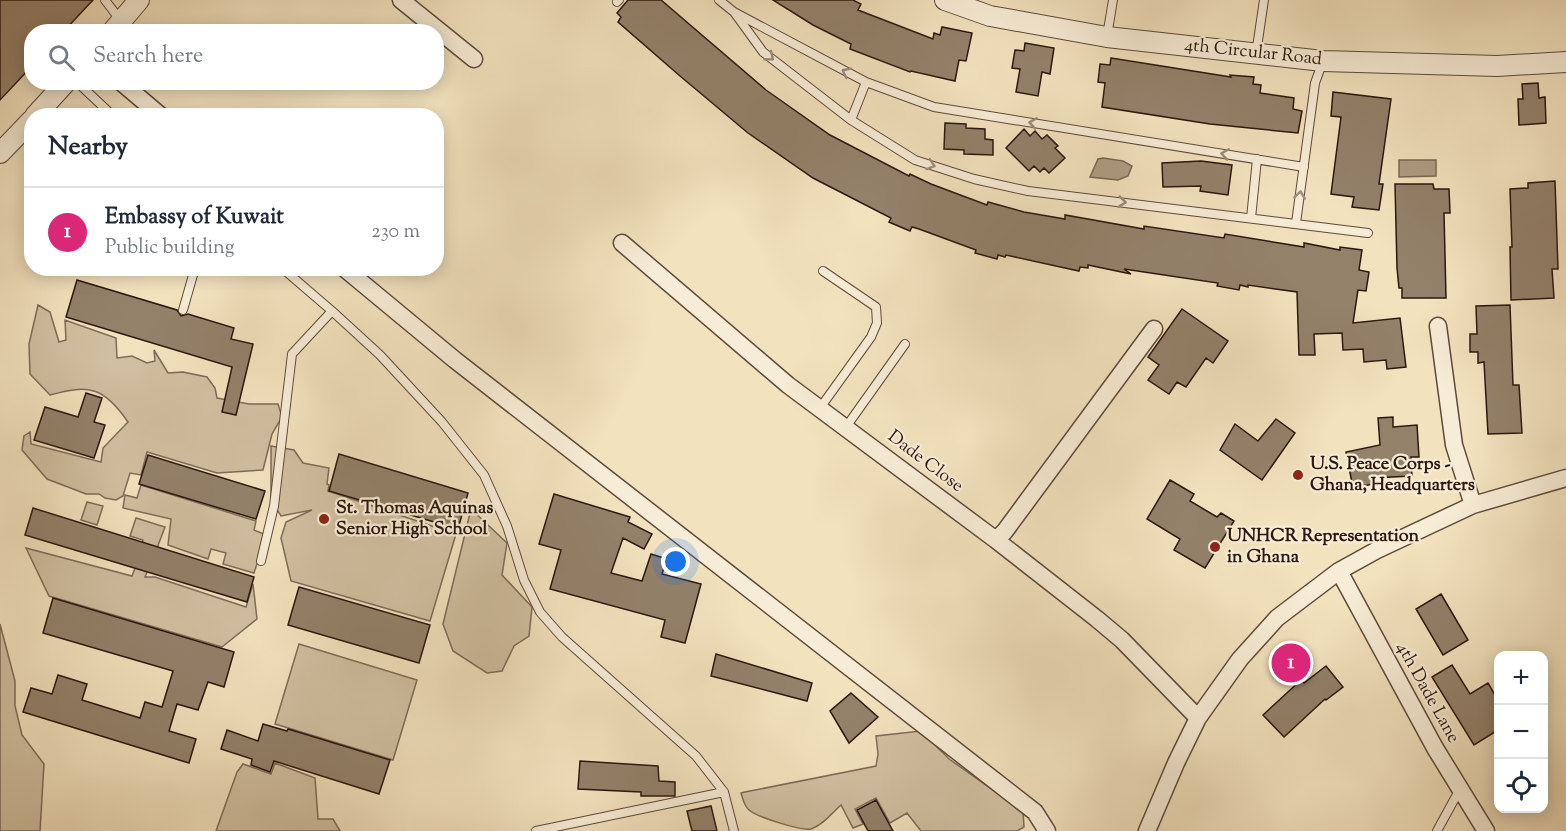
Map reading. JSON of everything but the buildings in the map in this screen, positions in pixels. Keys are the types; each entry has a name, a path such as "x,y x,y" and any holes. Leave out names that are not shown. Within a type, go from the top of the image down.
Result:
{"street":[{"path":"118,24 139,0"},
{"path":"401,0 431,24"},
{"name":"4th Circular Road","path":"945,0 990,16 1107,37 1323,61 1497,66 1566,62"},
{"path":"444,35 474,59"},
{"path":"42,108 59,90"},
{"path":"130,90 152,108"},
{"path":"0,153 24,128"},
{"name":"Dade Close","path":"622,243 789,385 996,540 1122,640 1198,717"},
{"path":"354,276 464,368 1035,812 1047,831"},
{"path":"1438,326 1454,445 1473,505"},
{"path":"996,540 1005,531 1154,329"},
{"path":"1147,831 1198,717 1240,659 1277,618 1339,572 1377,550 1473,505 1566,478"},
{"name":"4th Dade Lane","path":"1339,572 1435,748 1486,831"}],"lane":[{"path":"105,0 115,24"},
{"path":"719,0 734,12 866,82 934,107 1304,167"},
{"path":"1107,37 1113,0"},
{"path":"1256,54 1264,0"},
{"path":"734,12 763,52 851,120 915,160 974,179 1028,191 1368,233"},
{"path":"1296,223 1315,82 1323,61"},
{"path":"851,120 866,82"},
{"path":"85,90 104,108"},
{"path":"1251,218 1257,159"},
{"path":"820,408 870,337 877,323 876,307 823,271"},
{"path":"183,310 193,276"},
{"path":"291,276 380,355 442,422 484,475 507,526 524,580 540,612 562,638 696,756 724,792 734,831"},
{"path":"261,561 274,506 292,354 332,311"},
{"path":"846,427 905,344"},
{"path":"1437,831 1460,789"},
{"path":"536,831 724,792"}],"shaded area":[{"path":"1098,159 1123,161 1132,166 1128,176 1118,180 1090,177"},
{"path":"1399,160 1436,160 1436,176 1399,177"},
{"path":"38,305 50,312 59,342 66,340 65,320 116,338 117,358 132,356 147,363 155,361 154,350 168,373 183,372 207,377 215,388 217,398 249,404 278,404 282,417 272,434 263,470 217,473 147,452 141,475 130,473 123,496 116,500 99,494 86,494 47,479 22,450 24,436 30,432 31,444 101,462 103,448 128,422 111,401 95,391 85,389 50,395 30,374 29,344"},
{"path":"271,446 294,450 303,463 329,468 328,491 456,534 430,621 291,581 281,538 286,522 312,510 281,516 271,500"},
{"path":"141,485 256,521 254,530 266,535 254,573 223,564 226,553 211,549 208,559 168,545 171,519 123,508 125,495 137,498"},
{"path":"87,502 103,506 97,525 81,520"},
{"path":"471,509 507,543 502,575 532,607 529,636 514,646 502,671 487,673 453,651 443,624"},
{"path":"136,518 165,527 157,548 142,544 143,540 130,536"},
{"path":"26,548 132,576 142,550 154,556 145,577 155,577 246,607 253,584 257,619 222,647 49,596"},
{"path":"0,624 15,681 15,706 22,735 44,764 40,831 0,831"},
{"path":"299,644 417,680 393,760 275,724"},
{"path":"921,731 949,759 1023,811 1024,827 1017,831 921,831 907,813 890,823 876,798 855,809 863,824 853,828 841,805 819,825 806,829 789,826 761,816 749,810 744,802 741,793 876,766 878,754 876,736"},
{"path":"275,763 315,778 318,819 333,819 340,831 216,831 237,772 243,764 271,774"}],"place":[{"name":"U.S. Peace Corps - Ghana, Headquarters","path":"1298,475"},
{"name":"St. Thomas Aquinas Senior High School","path":"324,519"},
{"name":"UNHCR Representation in Ghana","path":"1215,547"},
{"name":"Embassy of Kuwait","path":"1291,663"}]}
